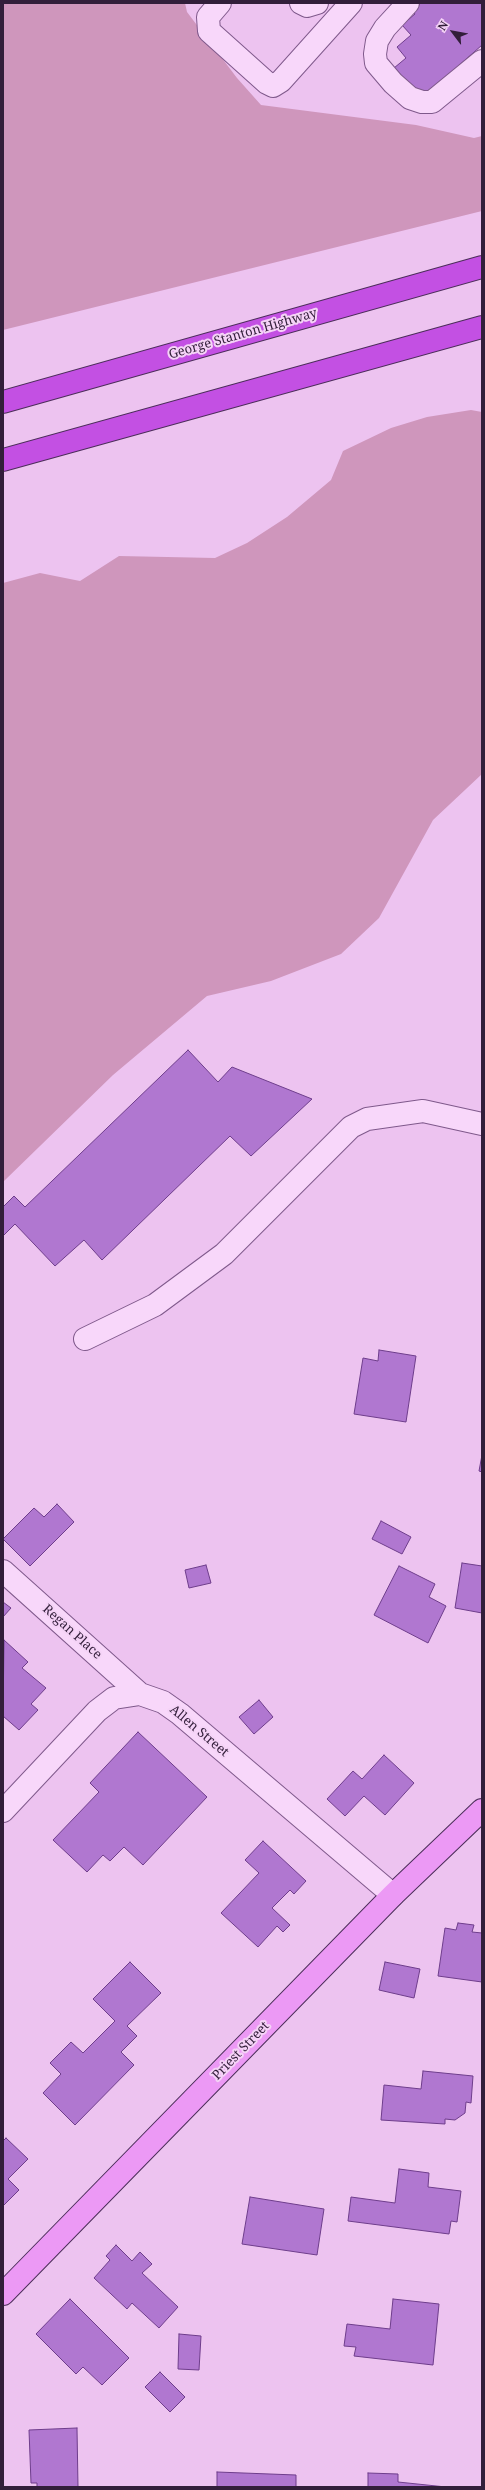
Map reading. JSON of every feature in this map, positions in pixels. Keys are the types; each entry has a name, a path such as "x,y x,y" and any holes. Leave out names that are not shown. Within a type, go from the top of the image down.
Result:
{"highway":[{"name":"George Stanton Highway","path":"3,402 482,267"},
{"path":"3,460 482,327"}],"main road":[{"name":"Priest Street","path":"3,2294 394,1895 482,1810"}],"street":[{"path":"220,3 208,17 209,30 270,85 276,85 281,81 351,3"},
{"path":"301,3 307,6 317,3"},
{"path":"408,3 385,28 377,41 375,54 376,63 393,83 410,98 422,102 432,102 482,61"},
{"path":"85,1339 155,1305 224,1254 350,1127 367,1119 423,1111 482,1124"},
{"name":"Regan Place","path":"3,1571 140,1694"},
{"name":"Allen Street","path":"3,1811 98,1711 114,1698 140,1694 163,1702 180,1714 394,1895"}],"shaded area":[{"path":"3,3 185,3 187,12 237,78 261,105 416,125 474,138 482,136 482,211 3,330"},
{"path":"471,410 482,412 482,774 433,820 379,918 341,954 271,981 207,996 113,1075 3,1182 3,583 40,573 80,581 119,556 215,558 247,543 287,517 331,480 343,451 391,428 427,417"}],"building":[{"path":"421,3 482,3 482,45 421,99 394,68 406,58 397,47 411,35 402,25 415,14 412,10"},
{"path":"188,1050 218,1082 232,1067 312,1099 251,1156 230,1136 102,1260 84,1240 55,1266 15,1224 3,1236 3,1207 14,1196 25,1207"},
{"path":"379,1350 416,1356 406,1422 354,1414 363,1358 378,1361"},
{"path":"482,1455 482,1472 479,1471"},
{"path":"57,1504 74,1522 30,1566 3,1539 34,1508 44,1517"},
{"path":"381,1521 411,1537 402,1554 372,1539"},
{"path":"462,1563 482,1566 482,1613 455,1608"},
{"path":"206,1565 211,1583 189,1588 185,1570"},
{"path":"399,1566 435,1584 429,1597 446,1606 428,1643 374,1615"},
{"path":"3,1602 11,1608 3,1617"},
{"path":"4,1640 28,1662 22,1668 46,1688 31,1704 38,1710 19,1730 3,1716"},
{"path":"259,1700 273,1717 254,1734 239,1717"},
{"path":"138,1732 207,1797 143,1865 124,1847 110,1861 103,1855 87,1872 53,1840 99,1792 90,1783"},
{"path":"384,1755 414,1783 385,1815 364,1796 345,1816 327,1799 353,1771 362,1779"},
{"path":"263,1841 306,1881 294,1894 290,1890 272,1908 290,1925 283,1932 277,1926 258,1947 221,1913 259,1873 245,1860"},
{"path":"458,1923 474,1925 472,1932 482,1933 482,1982 438,1976 445,1928 456,1930"},
{"path":"130,1962 161,1993 127,2026 137,2036 121,2052 134,2065 75,2125 43,2093 61,2074 50,2063 71,2042 83,2053 115,2021 93,1999"},
{"path":"385,1962 420,1969 414,1998 379,1990"},
{"path":"423,2071 473,2076 471,2103 466,2102 465,2113 455,2120 445,2119 445,2124 381,2120 384,2085 421,2089"},
{"path":"6,2138 28,2159 8,2179 19,2190 3,2206 3,2141"},
{"path":"399,2169 429,2173 428,2187 461,2191 457,2222 451,2221 449,2234 348,2221 351,2197 395,2203"},
{"path":"250,2197 324,2209 317,2255 242,2244"},
{"path":"116,2245 132,2261 140,2252 152,2264 142,2273 178,2307 159,2328 132,2303 127,2309 94,2278 110,2260 106,2256"},
{"path":"70,2299 129,2358 102,2385 83,2367 76,2374 36,2334"},
{"path":"393,2299 439,2304 433,2365 354,2356 356,2347 344,2346 347,2324 390,2329"},
{"path":"179,2334 201,2336 199,2370 178,2369"},
{"path":"160,2372 185,2397 170,2412 145,2387"},
{"path":"77,2428 78,2487 37,2487 37,2483 31,2483 29,2430"},
{"path":"217,2472 296,2475 296,2487 217,2487"},
{"path":"368,2473 398,2474 398,2482 446,2487 368,2487"}]}
